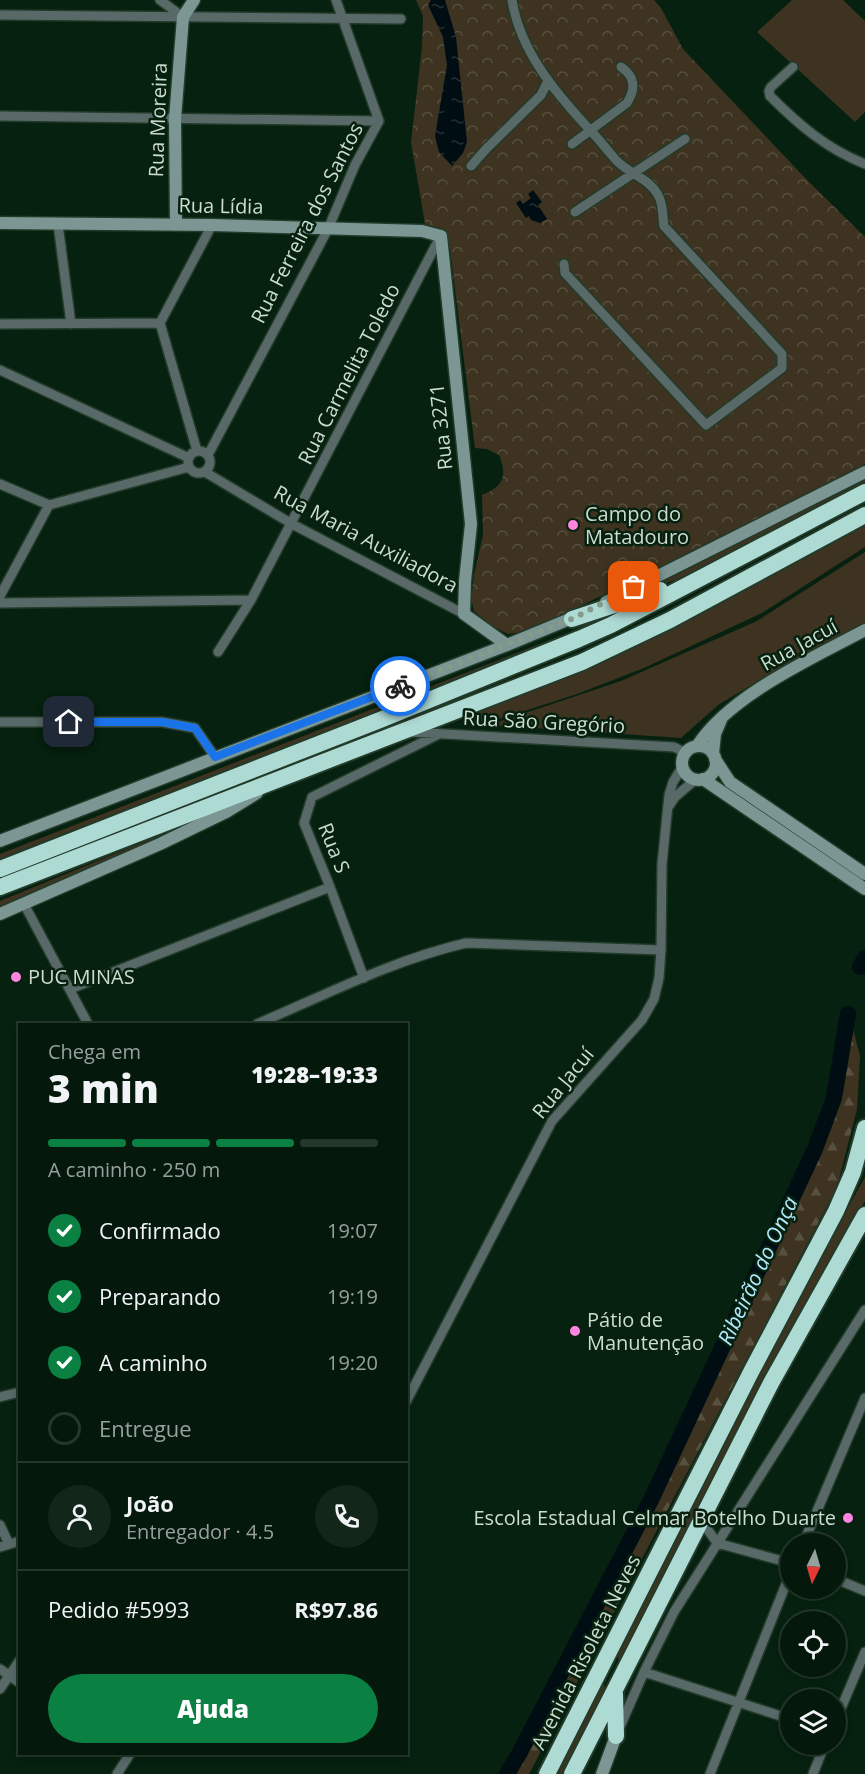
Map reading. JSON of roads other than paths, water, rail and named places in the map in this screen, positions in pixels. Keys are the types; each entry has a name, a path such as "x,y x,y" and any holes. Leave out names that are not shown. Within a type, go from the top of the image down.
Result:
{"highway":[{"path":"0,869 380,720 579,639 865,492"},
{"path":"0,887 582,662 670,620 865,515"},
{"path":"572,619 707,575"},
{"name":"Avenida Risoleta Neves","path":"547,1774 752,1370 836,1211 853,1172 865,1128"},
{"path":"836,1211 865,1162"},
{"path":"572,1774 771,1383 865,1215"},
{"path":"615,1690 616,1736"}],"street":[{"path":"183,17 194,0"},
{"name":"Rua Ferreira dos Santos","path":"208,455 328,228 355,165 379,121 336,0"},
{"path":"512,0 514,14 531,54 548,81 618,162 653,187 663,207 664,226 782,354 782,368 706,425 565,273 564,264"},
{"path":"154,17 161,1 183,17"},
{"path":"0,15 401,19"},
{"name":"Rua Moreira","path":"176,225 175,119 183,17"},
{"path":"572,144 627,104 633,85 630,73 621,67"},
{"path":"792,68 771,87 770,96 798,124 833,148 865,164"},
{"path":"471,166 541,95 548,81"},
{"path":"0,116 379,121"},
{"path":"575,212 685,139"},
{"name":"Rua Lídia","path":"0,223 328,228 422,231 441,236"},
{"path":"58,224 71,324"},
{"path":"0,484 49,505 189,463 197,451 160,323 212,225"},
{"name":"Rua Carmelita Toledo","path":"218,652 251,600 292,524 441,236"},
{"name":"Rua 3271","path":"441,236 471,524 465,581 465,614"},
{"path":"0,324 160,323"},
{"path":"0,370 189,463 197,473 205,472 210,466 208,455 197,451"},
{"path":"0,841 572,619 865,471"},
{"name":"Rua Maria Auxiliadora","path":"205,472 292,524 465,614 507,645"},
{"path":"0,596 49,505"},
{"path":"0,603 251,600"},
{"name":"Rua Jacuí","path":"692,750 723,716 772,681 865,630"},
{"path":"668,808 675,797 715,770 715,734 723,716"},
{"path":"0,722 162,722 195,728 215,757"},
{"name":"Rua São Gregório","path":"400,732 674,747 692,750"},
{"name":"Rua S","path":"364,978 304,823 312,797 439,734"},
{"path":"865,874 809,843 699,779 687,775 683,759 692,750 704,747 714,756 730,782 809,843 865,889"},
{"name":"Rua Jacuí","path":"408,1398 552,1121 642,1020 654,999 662,950 662,864 668,808 673,782 683,766"},
{"path":"0,914 228,812 280,779"},
{"path":"70,989 330,887"},
{"path":"24,904 87,1023"},
{"path":"259,1023 364,978 441,949 466,943 662,950"},
{"path":"602,1774 644,1672 674,1612 865,1310"},
{"path":"0,1397 18,1392"},
{"path":"808,1533 865,1398"},
{"path":"701,1520 717,1543 780,1560"},
{"path":"0,1525 5,1546"},
{"path":"846,1584 865,1591"},
{"path":"710,1774 780,1599"},
{"path":"846,1697 865,1652"},
{"path":"0,1689 18,1663"},
{"path":"0,1669 18,1682"},
{"path":"644,1672 780,1716"},
{"path":"117,1774 127,1755"},
{"path":"813,1774 821,1755"}],"water":[{"path":"431,0 445,0 456,37 467,142 463,153 452,166 439,152 435,136 447,65 443,37 428,5"},
{"path":"533,190 542,202 538,205 547,219 540,223 531,220 529,216 526,218 516,203 520,200 523,204 531,198 528,194"}],"waterway":[{"name":"Ribeirão do Onça","path":"860,967 865,958"},
{"name":"Ribeirão do Onça","path":"507,1774 651,1500 815,1149 834,1098 848,1014"}],"place":[{"name":"Campo do Matadouro","path":"573,525"},
{"name":"PUC MINAS","path":"16,977"},
{"name":"Pátio de Manutenção","path":"575,1331"},
{"name":"Escola Estadual Celmar Botelho Duarte","path":"848,1518"}]}
